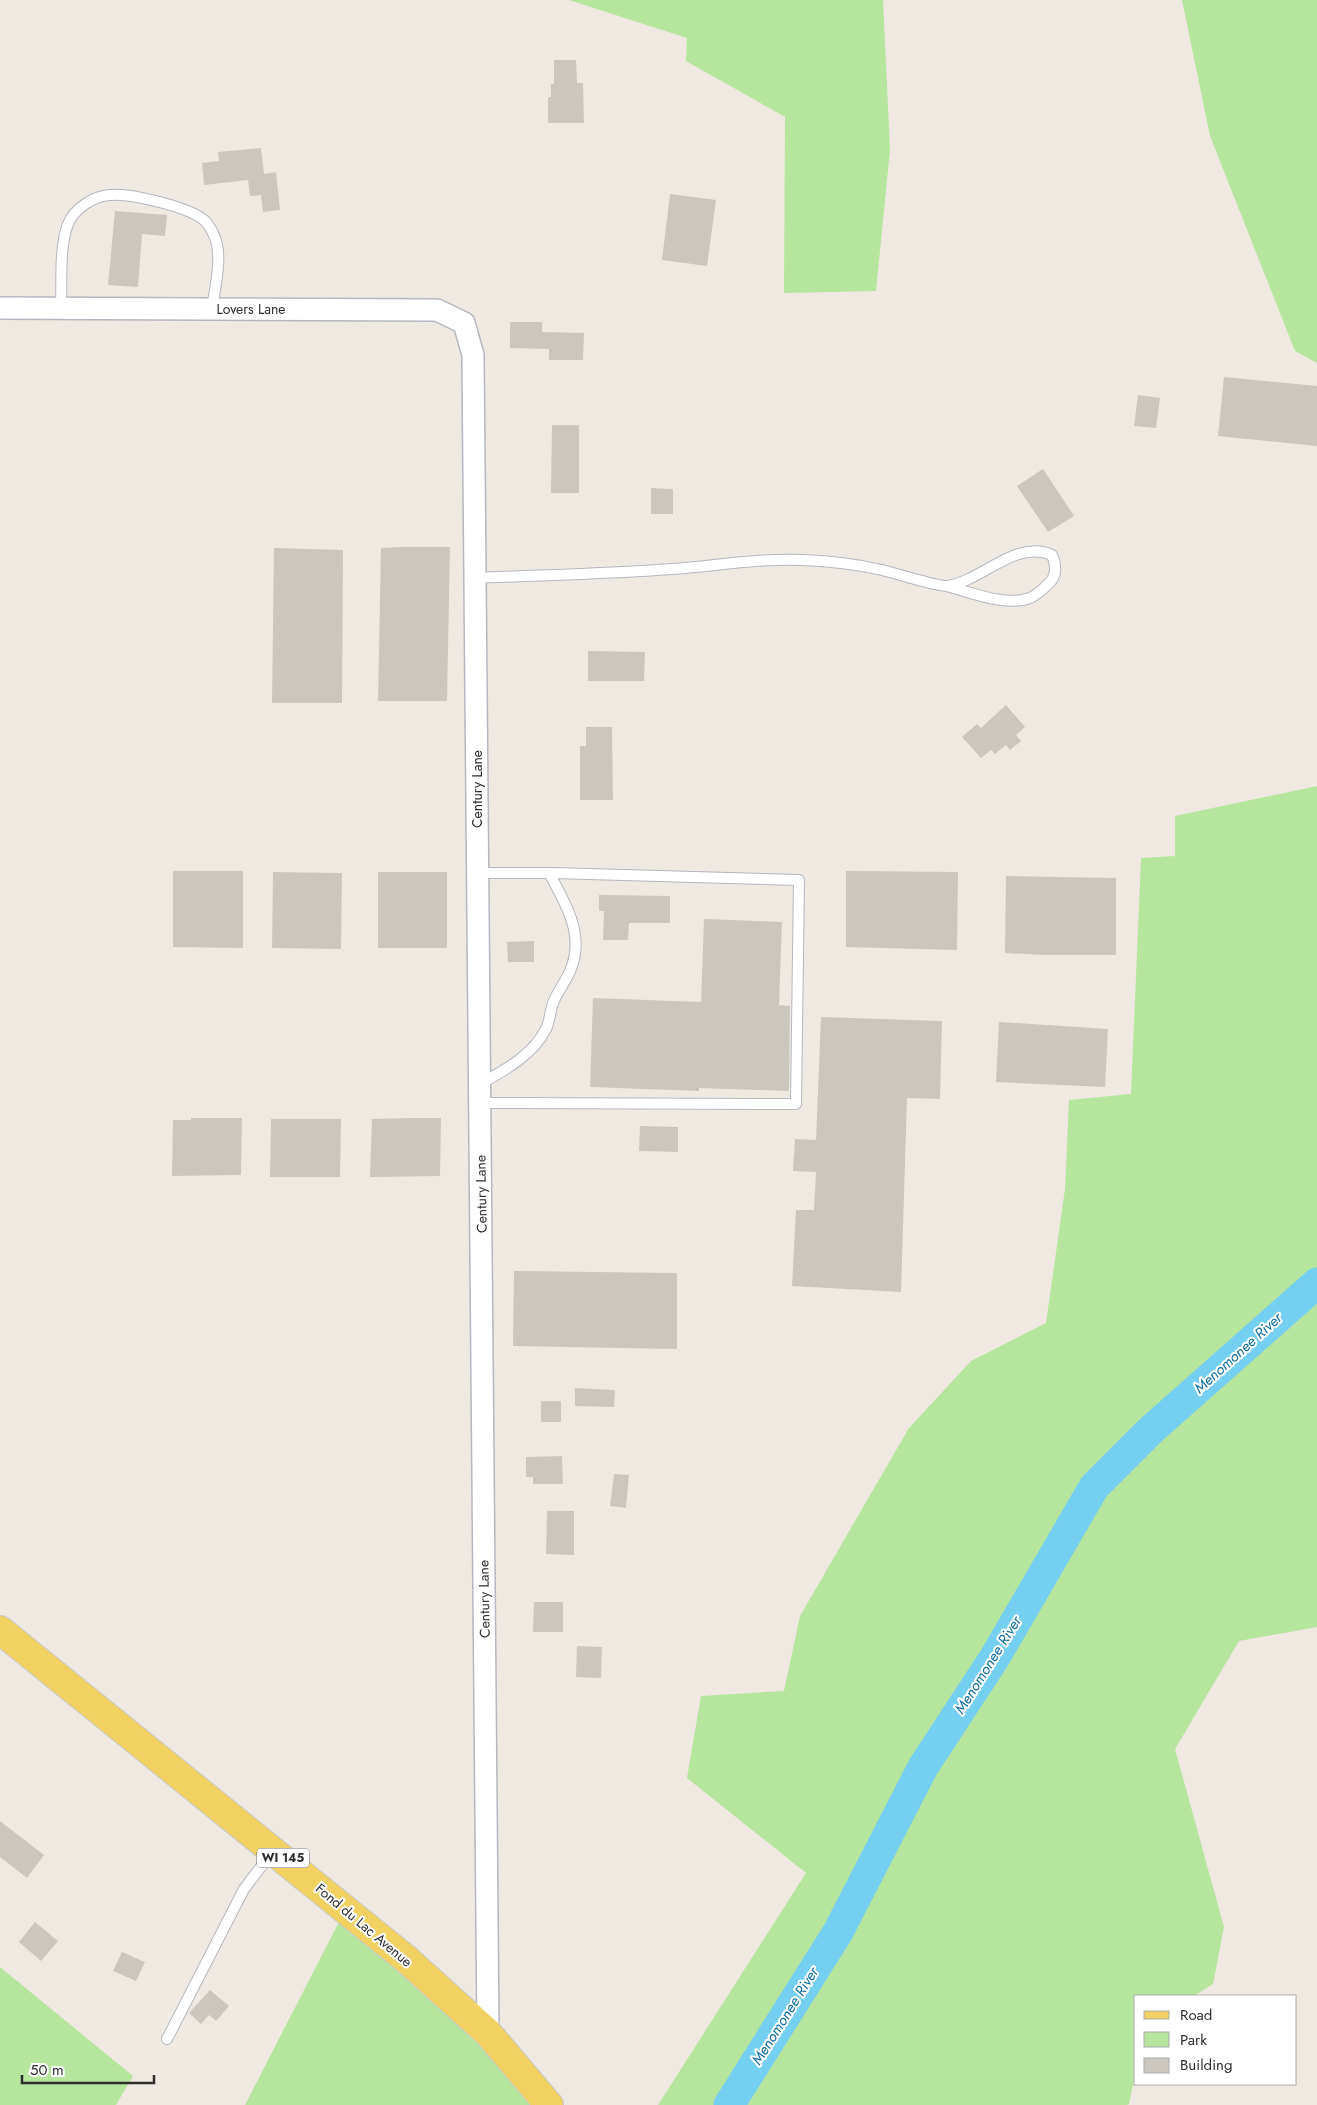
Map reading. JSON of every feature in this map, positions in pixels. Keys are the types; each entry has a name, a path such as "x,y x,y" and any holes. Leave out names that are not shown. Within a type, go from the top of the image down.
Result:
{"main road":[{"name":"Fond du Lac Avenue","path":"0,1630 405,1958 488,2033 549,2105"}],"street":[{"name":"Lovers Lane","path":"0,308 437,310 464,323 473,356"},
{"name":"Century Lane","path":"473,356 488,2033"}],"lane":[{"path":"61,308 64,239 68,223 87,203 109,195 125,195 170,205 197,215 206,221 214,234 218,247 212,309"},
{"path":"475,578 672,569 743,562 800,560 839,562 881,570 946,586 1004,600 1029,598 1050,583 1055,575 1055,563 1052,555 1042,550 1028,550 966,580 946,586"},
{"path":"478,873 549,873 799,880 796,1104 480,1094"},
{"path":"480,1094 532,1049 547,1028 553,1002 572,966 576,945 572,916 549,873"},
{"path":"167,2039 244,1889 274,1850"}],"green space":[{"path":"569,0 883,0 890,150 876,291 784,293 785,117 686,61 687,38"},
{"path":"1182,0 1317,0 1317,363 1295,351 1210,136"},
{"path":"1317,786 1317,1627 1239,1641 1175,1749 1224,1927 1213,1984 1196,1995 1134,1995 1134,2080 1129,2104 1127,2105 658,2105 806,1873 687,1778 701,1696 784,1691 800,1616 909,1428 971,1361 1046,1323 1065,1189 1069,1100 1131,1094 1141,858 1175,856 1175,816"},
{"path":"341,1918 432,1997 475,2040 531,2105 245,2105"},
{"path":"0,1967 133,2076 116,2105 0,2105"}],"building":[{"path":"554,60 576,60 577,83 583,83 584,123 548,123 548,97 551,97 551,84 554,84"},
{"path":"261,148 264,174 276,172 280,210 263,212 261,195 250,196 248,180 204,185 202,163 219,161 218,152"},
{"path":"670,194 716,200 707,266 662,260"},
{"path":"115,211 167,215 165,236 142,234 138,287 108,285"},
{"path":"510,322 542,322 542,332 584,333 583,360 549,360 549,349 510,348"},
{"path":"1224,377 1317,386 1317,446 1218,436"},
{"path":"1138,395 1160,398 1156,428 1134,426"},
{"path":"552,425 579,425 579,493 551,493"},
{"path":"1043,469 1074,516 1048,532 1017,486"},
{"path":"651,488 673,489 673,514 651,514"},
{"path":"450,547 447,701 378,701 381,548"},
{"path":"274,548 343,550 342,703 272,703"},
{"path":"588,651 645,652 644,681 588,681"},
{"path":"1006,705 1025,727 1016,735 1021,741 1010,750 1006,745 995,754 991,750 981,758 962,737 977,724 981,728"},
{"path":"586,727 612,727 613,800 580,800 580,746 586,746"},
{"path":"173,871 243,871 243,948 173,947"},
{"path":"846,871 958,872 957,950 846,947"},
{"path":"273,872 342,873 341,949 272,948"},
{"path":"378,872 447,872 447,948 378,948"},
{"path":"1006,876 1116,878 1116,955 1005,953"},
{"path":"599,895 670,896 670,923 629,923 628,940 603,940 604,911 599,911"},
{"path":"704,919 782,922 779,1005 790,1006 789,1091 699,1088 699,1091 590,1087 593,998 701,1002"},
{"path":"534,941 534,962 508,962 507,942"},
{"path":"821,1017 942,1021 940,1099 907,1098 901,1292 792,1286 796,1210 814,1210 816,1172 793,1171 795,1139 816,1140"},
{"path":"999,1022 1108,1029 1105,1087 996,1082"},
{"path":"191,1118 242,1118 241,1175 172,1176 173,1120 191,1120"},
{"path":"441,1118 440,1176 370,1177 372,1119"},
{"path":"271,1119 341,1119 340,1177 270,1177"},
{"path":"640,1126 678,1127 678,1152 639,1151"},
{"path":"514,1271 677,1273 677,1349 513,1346"},
{"path":"575,1388 615,1390 614,1407 575,1406"},
{"path":"541,1401 561,1401 561,1422 541,1422"},
{"path":"562,1456 563,1484 533,1484 533,1477 526,1477 526,1457"},
{"path":"614,1474 629,1475 626,1508 610,1506"},
{"path":"547,1511 574,1511 574,1555 546,1554"},
{"path":"534,1602 563,1602 563,1632 533,1632"},
{"path":"577,1646 602,1647 601,1678 576,1677"},
{"path":"0,1821 44,1855 27,1878 0,1857"},
{"path":"35,1922 58,1941 41,1961 19,1942"},
{"path":"122,1952 145,1962 136,1981 113,1971"},
{"path":"210,1990 229,2006 216,2021 209,2015 201,2024 189,2013"}],"waterway":[{"name":"Menomonee River","path":"729,2105 838,1932 923,1767 995,1657 1094,1487 1151,1430 1317,1283"}]}
